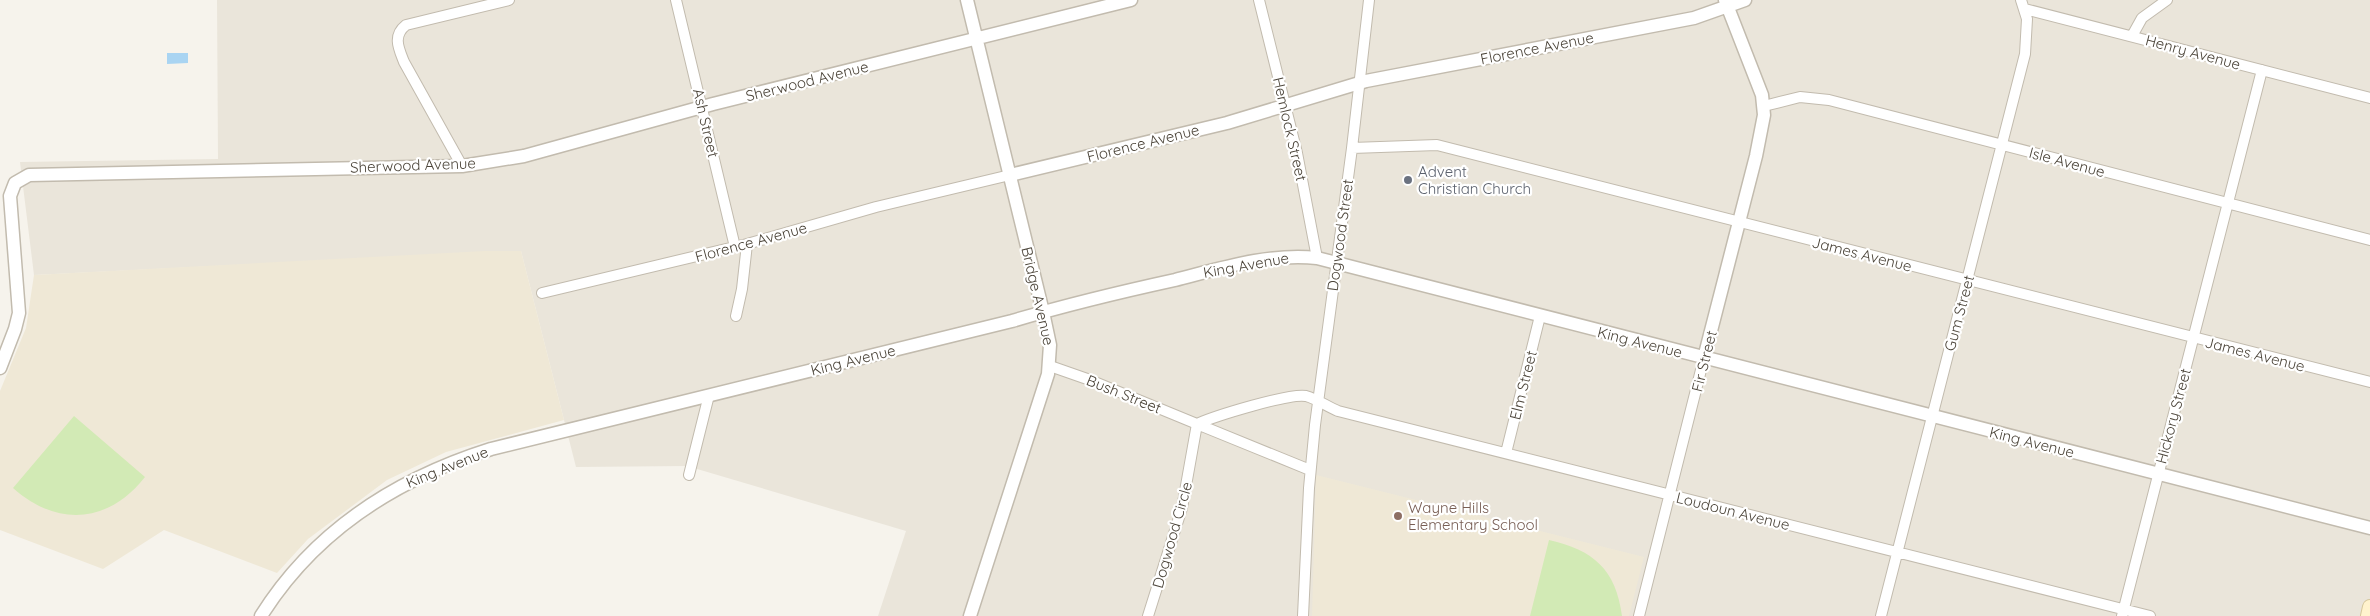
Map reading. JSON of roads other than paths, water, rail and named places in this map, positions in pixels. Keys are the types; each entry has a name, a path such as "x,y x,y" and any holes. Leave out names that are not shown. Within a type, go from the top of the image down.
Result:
{"main road":[{"path":"2368,616 2370,607"}],"street":[{"path":"462,166 404,62 398,46 398,35 406,25 509,0"},
{"name":"Ash Street","path":"676,0 735,247"},
{"name":"Bridge Avenue","path":"967,0 1044,312 1050,345 1050,366 970,616"},
{"name":"Sherwood Avenue","path":"0,368 15,329 18,313 19,298 10,206 13,188 21,178 44,173 462,166 524,156 702,107 1132,0"},
{"name":"Hemlock Street","path":"1259,0 1297,153 1317,258"},
{"name":"Dogwood Street","path":"1310,470 1335,263 1352,148 1369,0"},
{"name":"Florence Avenue","path":"542,293 747,244 876,207 1227,123 1393,75 1694,18 1727,3 1745,0"},
{"path":"2132,36 2142,18 2167,0"},
{"path":"1727,3 1754,70 1764,106"},
{"name":"Henry Avenue","path":"2023,5 2132,36 2370,98"},
{"name":"Gum Street","path":"1881,616 2027,44 2028,32 2023,5"},
{"name":"Hickory Street","path":"2123,612 2195,338 2262,70"},
{"name":"Isle Avenue","path":"1764,106 1788,98 1814,97 2370,240"},
{"name":"Fir Street","path":"1640,616 1763,127 1764,106"},
{"name":"James Avenue","path":"1352,148 1437,145 2370,382"},
{"path":"736,316 742,289 747,244"},
{"name":"King Avenue","path":"261,616 282,585 327,538 373,502 430,471 491,449 1044,312 1271,258 1299,256 1317,258 2370,528"},
{"name":"Elm Street","path":"1506,453 1540,316"},
{"name":"Bush Street","path":"1050,366 1090,380 1310,470"},
{"path":"689,475 709,395"},
{"path":"1197,424 1214,416 1293,396 1307,396 1318,401"},
{"name":"Loudoun Avenue","path":"1318,401 1338,411 1897,552 2123,612 2150,616"},
{"name":"Dogwood Circle","path":"1148,616 1182,508 1197,424"},
{"path":"1303,616 1310,470"}],"water":[{"path":"167,53 188,53 188,63 167,64"}],"place":[{"name":"Advent Christian Church","path":"1408,180"},
{"name":"Wayne Hills Elementary School","path":"1398,516"}]}
